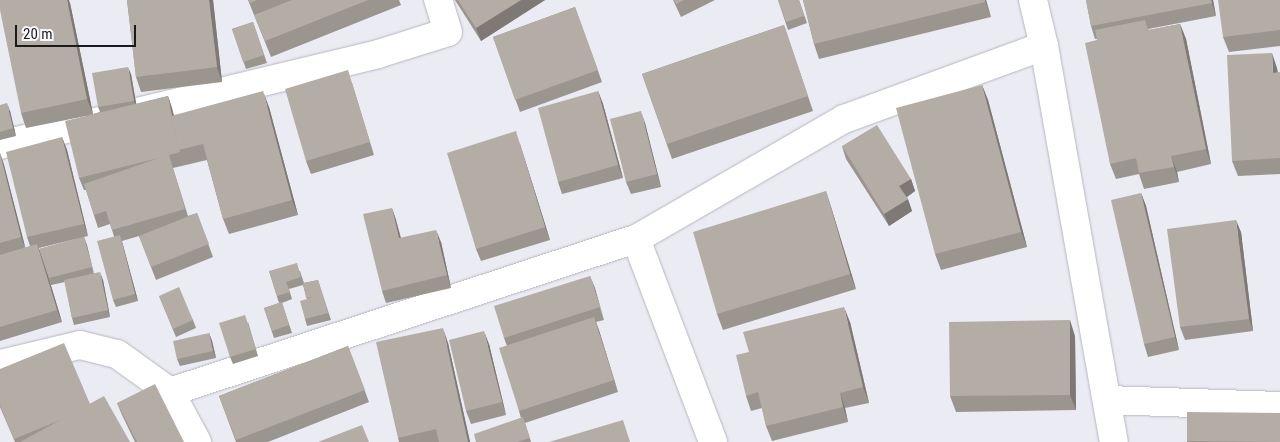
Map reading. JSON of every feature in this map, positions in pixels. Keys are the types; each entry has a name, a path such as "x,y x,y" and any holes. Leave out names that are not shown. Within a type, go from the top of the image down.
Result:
{"street":[{"path":"0,145 378,54 448,32 438,0"},
{"path":"1033,0 1044,46 1114,442"},
{"path":"170,392 636,239 844,119 1044,46"},
{"path":"636,239 713,442"},
{"path":"0,364 80,345 118,354 170,392 197,442"},
{"path":"1107,400 1280,406"}],"building":[{"path":"0,0 67,0 87,99 21,113 0,10"},
{"path":"127,0 209,0 217,67 136,77"},
{"path":"292,0 368,0 265,41 254,15"},
{"path":"458,0 521,0 476,28"},
{"path":"674,0 684,0 676,4"},
{"path":"778,0 799,0 804,16 786,22"},
{"path":"803,0 985,0 985,2 814,44"},
{"path":"1086,0 1211,0 1212,3 1091,26"},
{"path":"1218,0 1280,0 1280,30 1223,37"},
{"path":"575,7 598,70 515,100 493,37"},
{"path":"1145,20 1148,30 1180,24 1206,149 1171,156 1174,167 1139,173 1136,158 1110,164 1085,43 1097,40 1095,30"},
{"path":"253,22 264,55 243,62 232,29"},
{"path":"784,25 808,96 667,144 642,74"},
{"path":"1272,53 1273,73 1280,72 1280,158 1232,161 1227,55"},
{"path":"128,67 134,101 98,107 92,73"},
{"path":"348,70 370,142 306,161 285,89"},
{"path":"982,85 1021,232 935,254 896,108"},
{"path":"263,91 292,200 223,219 203,144 179,150 171,116"},
{"path":"598,91 618,165 558,182 538,108"},
{"path":"168,96 180,152 169,155 185,209 112,230 106,211 94,215 84,184 159,158 79,178 65,121"},
{"path":"7,103 13,128 0,132 0,105"},
{"path":"641,111 657,174 626,182 610,119"},
{"path":"877,125 911,179 899,186 908,199 884,214 842,146"},
{"path":"516,131 545,227 476,249 447,153"},
{"path":"62,137 84,224 27,237 6,152"},
{"path":"0,154 21,237 0,243"},
{"path":"826,191 850,274 717,314 693,232"},
{"path":"1141,193 1175,337 1144,344 1111,200"},
{"path":"392,208 399,238 436,230 447,275 382,291 363,214"},
{"path":"197,213 209,244 151,267 139,236"},
{"path":"1236,220 1249,319 1180,327 1167,229"},
{"path":"120,235 135,294 113,300 97,241"},
{"path":"84,237 92,267 49,278 39,249"},
{"path":"37,244 57,310 0,327 0,255"},
{"path":"297,263 301,277 286,282 290,292 277,296 269,271"},
{"path":"100,272 108,310 72,318 64,280"},
{"path":"590,276 600,307 504,338 494,306"},
{"path":"318,280 328,313 305,319 300,301 314,297 306,298 303,283"},
{"path":"179,287 193,320 173,329 159,296"},
{"path":"282,302 289,325 272,331 264,308"},
{"path":"844,307 863,387 840,393 843,407 766,426 758,392 746,396 736,355 749,352 743,332"},
{"path":"245,315 256,349 230,357 219,323"},
{"path":"594,317 614,380 519,411 499,348"},
{"path":"1070,320 1070,395 950,396 949,322"},
{"path":"443,328 468,442 439,442 436,429 398,438 376,342"},
{"path":"484,331 502,402 466,411 449,340"},
{"path":"209,333 213,351 177,359 173,341"},
{"path":"64,343 90,404 63,419 14,439 0,405 0,369"},
{"path":"348,346 365,390 236,440 219,396"},
{"path":"155,384 184,442 137,442 117,403"},
{"path":"104,396 130,442 20,442"},
{"path":"1187,412 1280,413 1280,442 1187,441"},
{"path":"523,417 530,438 517,442 476,442 474,434"},
{"path":"623,420 630,442 549,442"},
{"path":"362,425 369,442 318,442"}]}
